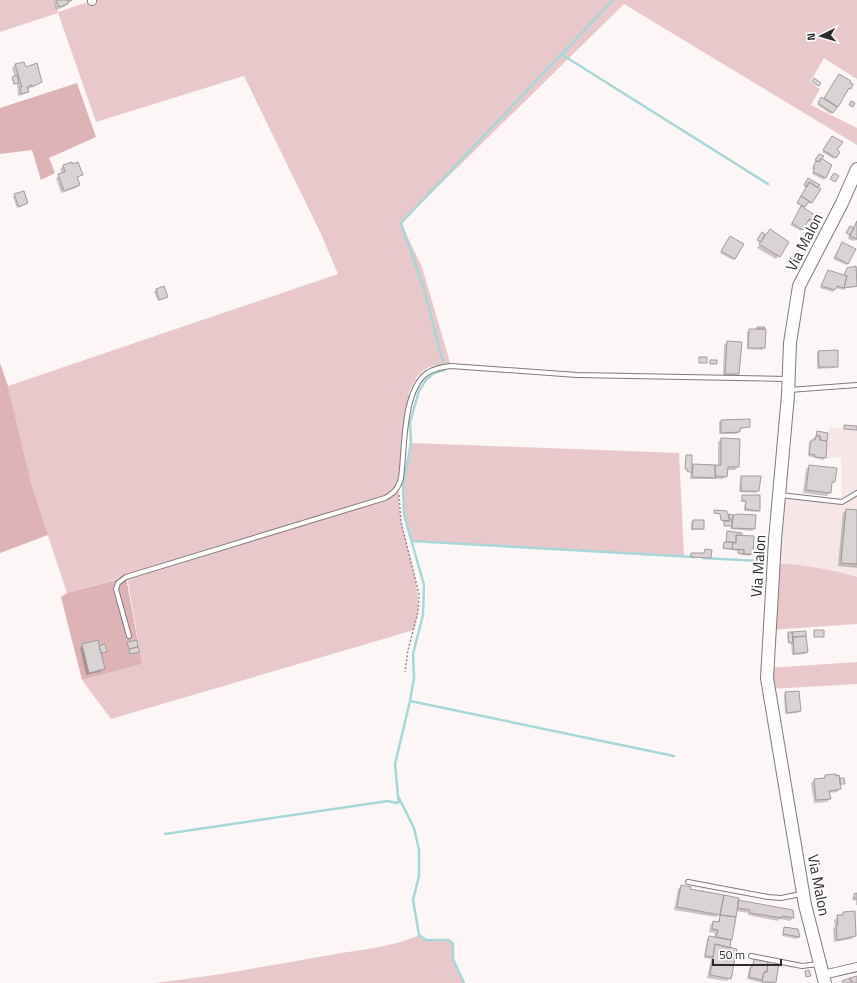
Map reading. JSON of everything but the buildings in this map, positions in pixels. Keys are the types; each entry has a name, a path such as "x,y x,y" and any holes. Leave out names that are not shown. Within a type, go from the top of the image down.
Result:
{"street":[{"name":"Via Malon","path":"823,974 803,893 767,678 779,495 789,385 790,343 799,286 842,203 857,169"},
{"path":"823,974 857,967"}],"lane":[{"path":"129,636 116,589 118,583 126,577 385,498 394,493 399,487 403,465 409,407 413,392 420,380 426,374 439,368 451,366 546,373 789,385 857,385"},
{"path":"779,495 842,502 857,493"},
{"path":"688,882 768,897 781,898 803,893"},
{"path":"751,956 802,966 823,974"}],"path":[{"path":"399,487 401,522 419,594 418,612 408,650 405,672"}],"shaded area":[{"path":"0,0 53,0 58,12 94,0 857,0 857,79 824,58 810,82 820,89 811,105 857,128 857,145 624,4 401,223 422,267 451,366 436,365 425,370 416,379 409,392 401,460 399,501 404,534 416,581 418,597 414,630 111,719 82,680 142,664 127,576 67,593 31,484 8,386 338,274 321,234 244,76 96,122 58,13 0,32"},
{"path":"77,83 96,137 49,158 55,173 41,180 32,150 0,154 0,108"},
{"path":"0,363 8,386 31,483 48,535 0,553"},
{"path":"829,428 857,430 857,577 835,570 774,563 779,495 842,502 841,457 826,458"},
{"path":"411,443 679,453 684,556 412,541 404,515 403,485"},
{"path":"774,563 816,567 857,577 857,624 770,630"},
{"path":"126,577 142,664 82,680 61,597 67,593"},
{"path":"857,662 857,684 769,689 768,668"},
{"path":"419,935 426,940 449,940 453,944 453,959 464,983 153,983 219,974 375,948"}],"waterway":[{"path":"464,983 453,959 453,944 449,940 426,940 419,935 413,900 419,876 419,850 414,828 398,796 395,764 410,701 414,678 413,654 423,615 424,585 404,515 403,485 411,443 410,422 419,391 426,380 434,373 445,370 424,289 401,223 613,0"},
{"path":"561,54 768,184"},
{"path":"412,541 694,557"},
{"path":"703,558 760,561"},
{"path":"410,701 674,756"},
{"path":"165,834 388,801 396,803 399,802 398,797"}]}
